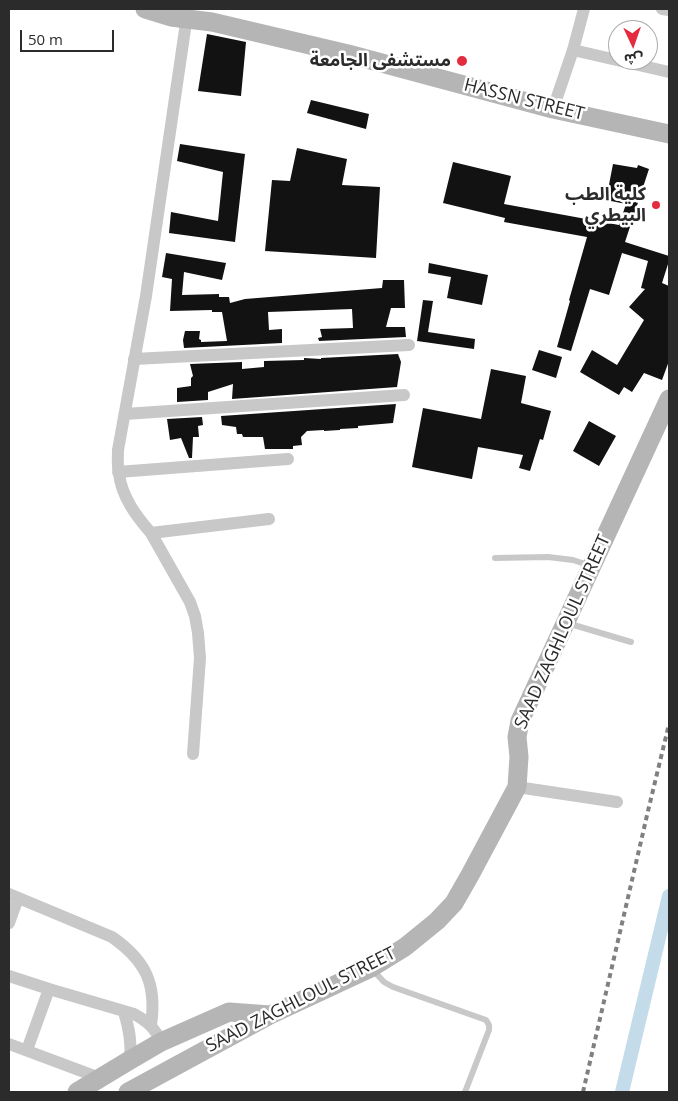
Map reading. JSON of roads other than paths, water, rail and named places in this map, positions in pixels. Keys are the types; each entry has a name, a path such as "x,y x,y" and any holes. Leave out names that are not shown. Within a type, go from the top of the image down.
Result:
{"street":[{"name":"HASSN STREET","path":"145,9 171,17 188,14 212,22 348,54 554,109 669,133"},
{"path":"554,109 584,9"},
{"path":"662,9 669,10"},
{"path":"188,14 146,296 118,450 118,472 122,491 151,533 190,602 195,616 200,658 194,754"},
{"path":"573,50 669,72"},
{"path":"134,359 409,345"},
{"path":"125,414 404,395"},
{"name":"SAAD ZAGHLOUL STREET","path":"128,1092 270,1015 371,968 404,947 437,921 454,903 517,787 519,757 517,737 520,721 669,399"},
{"path":"118,472 288,459"},
{"path":"151,533 269,519"},
{"path":"517,787 617,802"},
{"path":"9,923 13,896 112,937 126,947 138,960 146,974 152,991 151,1025"},
{"path":"9,976 134,1014 143,1018 151,1025 161,1042"},
{"path":"28,1050 49,989"},
{"path":"124,1012 130,1035 130,1060"},
{"name":"SAAD ZAGHLOUL STREET","path":"77,1092 98,1085 130,1060 161,1042 229,1012 270,1015"},
{"path":"9,1044 28,1050 98,1085"}],"lane":[{"path":"496,558 548,557 573,560 592,566"},
{"path":"566,623 630,642"},
{"path":"371,968 384,982 392,987 486,1020 489,1025 488,1030 465,1092"}],"waterway":[{"path":"622,1092 669,896"}],"railway":[{"path":"583,1092 669,724"}],"place":[{"name":"مستشفى الجامعة","path":"462,61"},
{"name":"كلية الطب البيطري","path":"656,205"}]}
